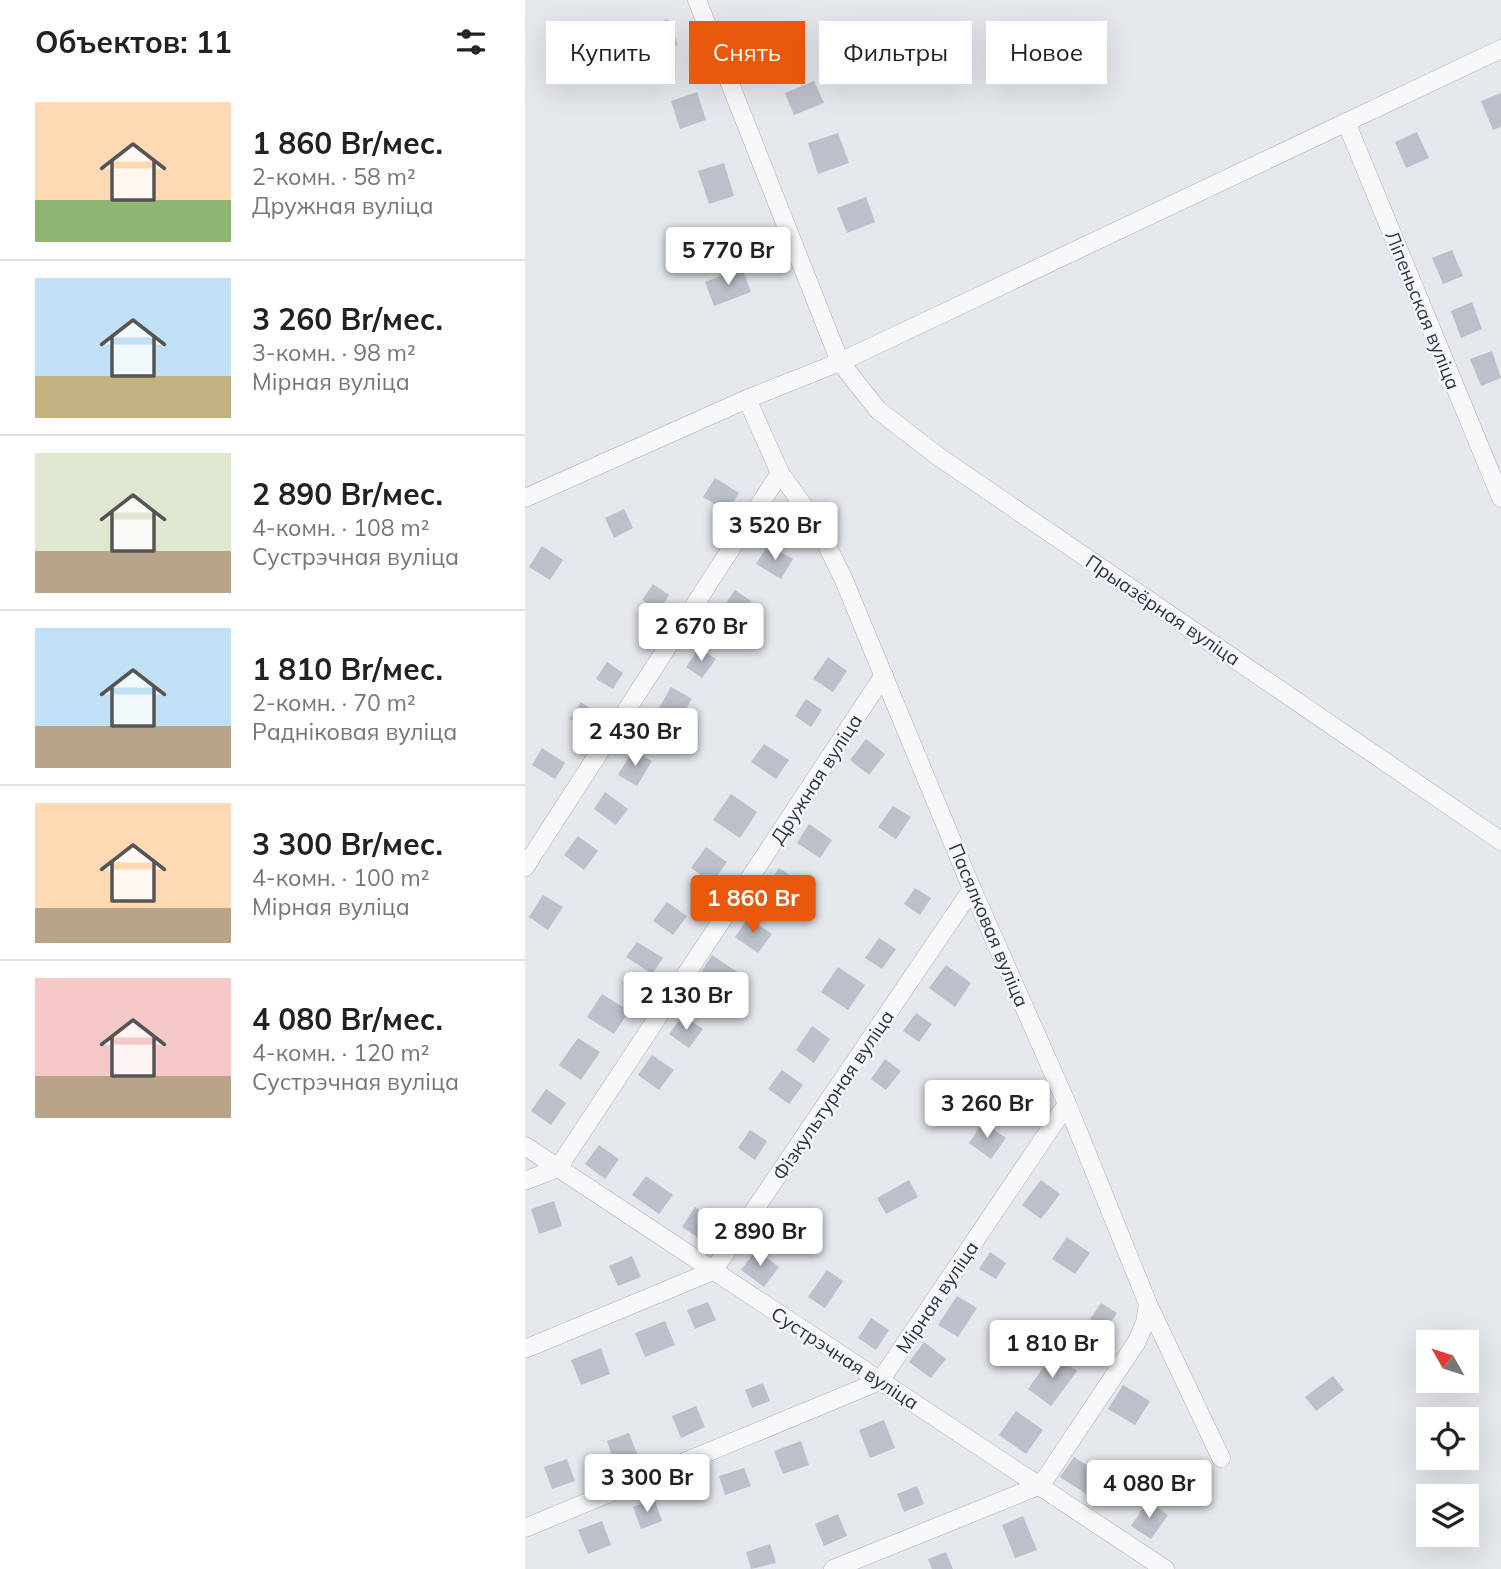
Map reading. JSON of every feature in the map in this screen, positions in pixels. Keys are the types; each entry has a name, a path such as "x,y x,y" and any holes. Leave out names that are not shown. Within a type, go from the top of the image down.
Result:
{"street":[{"name":"Прыазёрная вуліца","path":"697,0 840,362 878,410 939,457 1501,841"},
{"path":"525,514 532,495 747,399 840,362 1501,48"},
{"name":"Ліпеньская вуліца","path":"1346,122 1501,498"},
{"name":"Пасялковая вуліца","path":"747,399 780,473 816,523 843,578 972,889 1067,1104 1148,1304 1221,1458"},
{"path":"525,867 780,473"},
{"name":"Дружная вуліца","path":"558,1168 884,675"},
{"name":"Фізкультурная вуліца","path":"713,1271 972,889"},
{"name":"Мірная вуліца","path":"880,1381 1067,1104"},
{"name":"Сустрэчная вуліца","path":"525,1146 1165,1569"},
{"path":"525,1181 558,1168"},
{"path":"525,1349 713,1271"},
{"path":"833,1569 1041,1485 1136,1343 1145,1323 1148,1304"},
{"path":"525,1528 880,1381"}],"building":[{"path":"814,81 824,103 794,115 785,93"},
{"path":"697,92 706,120 680,129 671,101"},
{"path":"1501,93 1501,127 1493,130 1481,101"},
{"path":"1417,132 1429,158 1406,168 1395,142"},
{"path":"838,133 849,163 818,174 808,143"},
{"path":"724,163 734,196 709,204 698,171"},
{"path":"866,197 875,222 847,233 837,208"},
{"path":"1452,250 1463,276 1443,284 1432,258"},
{"path":"742,268 751,292 714,306 705,282"},
{"path":"1472,302 1482,329 1461,338 1451,311"},
{"path":"1492,351 1501,378 1481,386 1470,359"},
{"path":"715,478 739,493 727,512 703,497"},
{"path":"624,509 633,528 614,538 605,518"},
{"path":"768,545 793,559 781,579 756,564"},
{"path":"542,546 563,560 550,580 529,567"},
{"path":"653,584 669,595 659,611 642,600"},
{"path":"735,590 751,601 740,617 724,606"},
{"path":"699,648 716,659 702,678 686,667"},
{"path":"828,657 847,671 833,692 813,679"},
{"path":"607,662 623,673 613,689 596,679"},
{"path":"671,687 692,699 679,720 659,708"},
{"path":"806,699 822,710 811,727 795,716"},
{"path":"581,702 597,713 586,729 570,719"},
{"path":"866,739 885,754 869,775 850,760"},
{"path":"764,744 789,760 776,779 751,762"},
{"path":"542,748 565,763 555,779 532,765"},
{"path":"633,750 652,761 637,786 618,775"},
{"path":"605,792 628,809 616,825 594,809"},
{"path":"731,794 757,812 740,838 713,820"},
{"path":"893,806 911,817 896,839 878,827"},
{"path":"809,824 832,840 820,858 797,843"},
{"path":"578,836 598,851 584,870 564,855"},
{"path":"706,847 727,862 712,883 691,868"},
{"path":"779,868 801,882 787,904 764,890"},
{"path":"915,888 931,898 920,915 904,904"},
{"path":"543,895 563,907 548,930 529,917"},
{"path":"667,902 687,916 673,935 653,921"},
{"path":"748,918 772,934 758,953 735,937"},
{"path":"879,938 896,949 882,969 865,958"},
{"path":"637,942 663,958 652,974 626,957"},
{"path":"712,955 737,972 718,1001 693,985"},
{"path":"946,965 971,983 955,1007 929,988"},
{"path":"838,967 865,985 848,1010 821,992"},
{"path":"602,994 629,1011 614,1034 587,1017"},
{"path":"916,1013 932,1024 919,1042 903,1031"},
{"path":"683,1015 703,1029 689,1048 669,1034"},
{"path":"812,1026 830,1039 814,1063 796,1050"},
{"path":"578,1038 600,1052 581,1080 559,1065"},
{"path":"652,1055 674,1070 659,1090 638,1075"},
{"path":"885,1059 901,1071 886,1090 871,1079"},
{"path":"782,1070 803,1085 789,1104 768,1089"},
{"path":"1009,1080 1028,1092 1015,1113 996,1101"},
{"path":"546,1089 566,1103 551,1125 531,1111"},
{"path":"983,1122 1006,1138 991,1159 969,1143"},
{"path":"750,1130 767,1141 755,1160 738,1148"},
{"path":"599,1145 619,1159 605,1179 585,1164"},
{"path":"646,1176 673,1195 659,1214 632,1195"},
{"path":"909,1180 918,1197 886,1214 877,1198"},
{"path":"1041,1180 1060,1194 1041,1219 1022,1205"},
{"path":"554,1201 562,1226 539,1234 531,1209"},
{"path":"695,1207 719,1223 706,1243 682,1227"},
{"path":"1067,1237 1090,1253 1075,1274 1052,1259"},
{"path":"756,1250 779,1267 764,1287 741,1270"},
{"path":"990,1252 1006,1263 996,1279 979,1269"},
{"path":"632,1256 641,1277 618,1286 609,1266"},
{"path":"827,1270 843,1281 825,1308 808,1297"},
{"path":"957,1296 977,1308 958,1337 938,1325"},
{"path":"708,1302 716,1320 695,1329 687,1310"},
{"path":"1101,1303 1117,1313 1106,1330 1090,1319"},
{"path":"871,1318 889,1330 876,1350 858,1338"},
{"path":"665,1321 675,1345 645,1357 635,1333"},
{"path":"924,1342 946,1359 931,1378 909,1362"},
{"path":"601,1348 610,1374 581,1385 571,1360"},
{"path":"1053,1354 1077,1371 1051,1406 1028,1389"},
{"path":"1333,1376 1344,1390 1316,1411 1305,1397"},
{"path":"763,1383 770,1401 752,1408 745,1390"},
{"path":"1123,1385 1150,1401 1135,1425 1108,1409"},
{"path":"696,1406 705,1427 681,1438 672,1416"},
{"path":"1016,1411 1043,1430 1026,1454 999,1435"},
{"path":"884,1420 895,1448 870,1458 859,1430"},
{"path":"629,1433 638,1456 615,1465 607,1441"},
{"path":"801,1441 809,1465 783,1474 774,1451"},
{"path":"1074,1457 1101,1474 1088,1495 1060,1477"},
{"path":"567,1459 575,1481 552,1489 544,1467"},
{"path":"744,1468 751,1486 725,1495 719,1476"},
{"path":"917,1486 924,1504 904,1512 897,1494"},
{"path":"654,1499 662,1521 641,1529 633,1507"},
{"path":"1148,1501 1168,1515 1151,1539 1131,1526"},
{"path":"838,1514 847,1536 824,1546 815,1524"},
{"path":"1023,1516 1037,1550 1015,1558 1002,1525"},
{"path":"602,1521 611,1545 588,1554 578,1530"},
{"path":"770,1544 776,1563 751,1569 746,1552"},
{"path":"946,1552 953,1569 932,1569 928,1559"}]}
